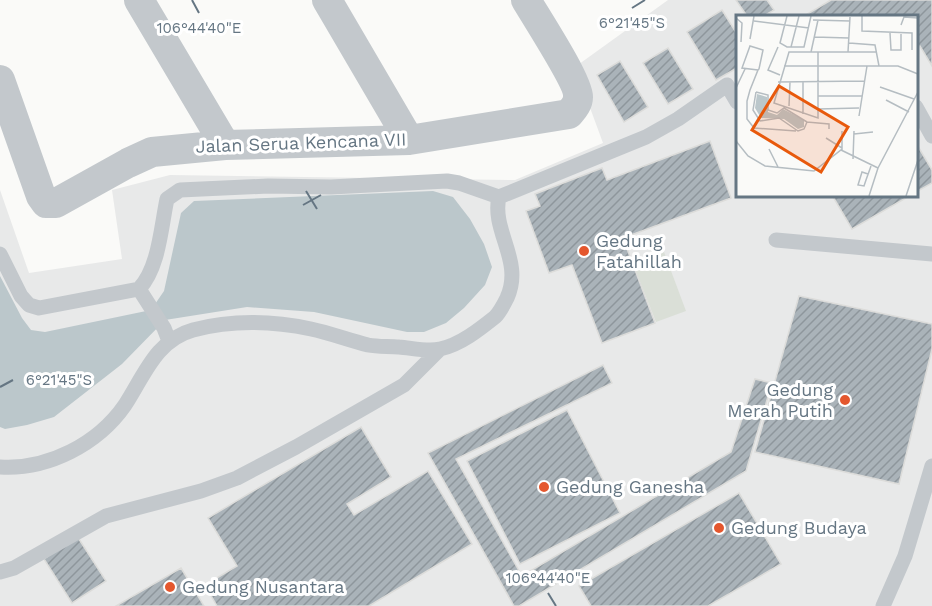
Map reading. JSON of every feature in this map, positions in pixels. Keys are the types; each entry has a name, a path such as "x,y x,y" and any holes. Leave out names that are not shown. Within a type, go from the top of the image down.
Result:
{"street":[{"path":"139,0 225,145"},
{"path":"327,0 409,140"},
{"name":"Jalan Serua Kencana VII","path":"0,80 41,196 46,202 56,203 152,152 225,145 409,140 569,114 579,95 526,0"}],"lane":[{"path":"167,334 142,296 145,282 152,269 167,199 180,190 268,186 331,187 447,181 499,197 646,137 678,119 727,85 736,100"},
{"path":"917,110 932,136"},
{"path":"0,572 14,568 106,516 201,491 237,478 404,385 440,349 460,341 498,315 513,284 512,263 496,208 499,197"},
{"path":"777,240 932,254"},
{"path":"0,254 21,296 29,305 39,308 142,296"},
{"path":"167,334 216,325 249,322 311,329 369,345 440,349"},
{"path":"0,467 16,468 58,457 75,450 103,430 124,406 167,334"},
{"path":"883,606 905,555 932,466"}],"shaded area":[{"path":"668,0 932,0 932,606 0,606 0,190 29,273 122,259 112,190 170,175 515,180 603,143 575,67"},
{"path":"433,191 453,197 470,219 484,244 492,267 485,285 464,308 446,323 424,332 407,332 314,312 247,307 165,320 122,364 54,417 27,425 5,429 0,427 0,276 22,318 31,330 45,332 151,310 164,291 181,213 194,201"},
{"path":"664,252 686,311 656,322 633,264"}],"building":[{"path":"736,0 767,0 774,10 766,15 746,15"},
{"path":"831,0 932,0 932,66 920,46 917,48 917,15 806,15"},
{"path":"722,10 736,32 736,69 716,80 687,32"},
{"path":"668,48 693,89 668,104 643,63"},
{"path":"620,61 648,107 624,122 597,75"},
{"name":"Gedung Fatahillah","path":"710,141 731,198 623,238 655,323 602,343 572,265 549,273 526,211 540,206 535,194 602,168 607,180"},
{"path":"917,145 932,170 932,183 917,191"},
{"path":"833,196 909,196 852,229"},
{"name":"Gedung Merah Putih","path":"799,296 932,324 932,349 899,484 755,452"},
{"path":"603,365 612,383 456,459 522,576 731,452 755,379 772,383 746,471 519,606 514,606 428,453"},
{"name":"Gedung Ganesha","path":"567,410 620,513 520,564 467,461"},
{"path":"361,427 391,477 347,504 354,515 428,471 472,544 369,606 217,606 205,585 237,566 208,518"},
{"name":"Gedung Budaya","path":"739,493 781,564 708,606 591,606 579,586"},
{"path":"77,536 106,581 72,603 44,559"},
{"name":"Gedung Nusantara","path":"181,568 204,606 116,606"}],"place":[{"name":"Gedung Fatahillah","path":"584,251"},
{"name":"Gedung Merah Putih","path":"845,400"},
{"name":"Gedung Ganesha","path":"544,487"},
{"name":"Gedung Budaya","path":"719,528"},
{"name":"Gedung Nusantara","path":"170,587"}]}
